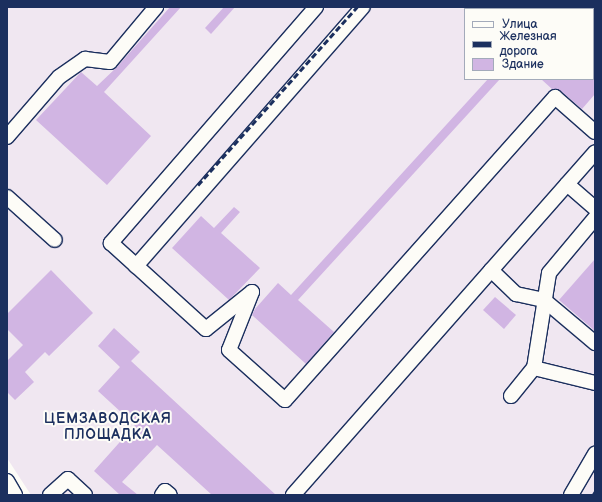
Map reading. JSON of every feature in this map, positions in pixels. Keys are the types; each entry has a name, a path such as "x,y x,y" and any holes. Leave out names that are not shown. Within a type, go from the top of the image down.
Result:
{"street":[{"path":"7,137 59,77 85,60 110,62 156,7"},
{"path":"316,7 111,243 206,329 252,292 229,350 285,400 555,97 595,132"},
{"path":"136,266 363,7"},
{"path":"294,495 595,152"},
{"path":"567,184 595,208"},
{"path":"7,196 55,240"},
{"path":"511,396 534,368 549,273 595,218"},
{"path":"491,270 516,294 544,300 595,343"},
{"path":"534,368 595,383"},
{"path":"571,495 595,454"},
{"path":"50,495 68,479 85,495"},
{"path":"7,482 16,495"},
{"path":"162,495 165,491 170,495"}],"shaded area":[{"path":"7,7 595,7 595,495 31,495 7,458"}],"building":[{"path":"170,7 181,7 104,92 151,136 107,185 36,120 81,72 97,86 117,67"},
{"path":"224,7 235,7 211,34 205,28"},
{"path":"595,79 595,94 582,109 561,91 552,89 542,80"},
{"path":"487,80 499,80 298,300 334,332 306,364 252,315 255,309 278,283 291,295"},
{"path":"234,207 240,212 221,233 260,268 229,300 172,248 201,216 214,228"},
{"path":"595,259 595,331 559,300"},
{"path":"51,270 93,313 49,356 45,352 25,372 34,382 15,400 7,392 7,361 23,345 7,329 7,314"},
{"path":"495,297 516,315 504,329 483,310"},
{"path":"114,328 140,352 131,361 276,495 212,495 157,445 122,482 138,495 120,495 94,471 135,425 98,391 120,367 98,346"}],"railway":[{"path":"198,185 357,7"}],"district":[{"name":"ЦЕМЗАВОДСКАЯ ПЛОЩАДКА","path":"108,428"}]}
